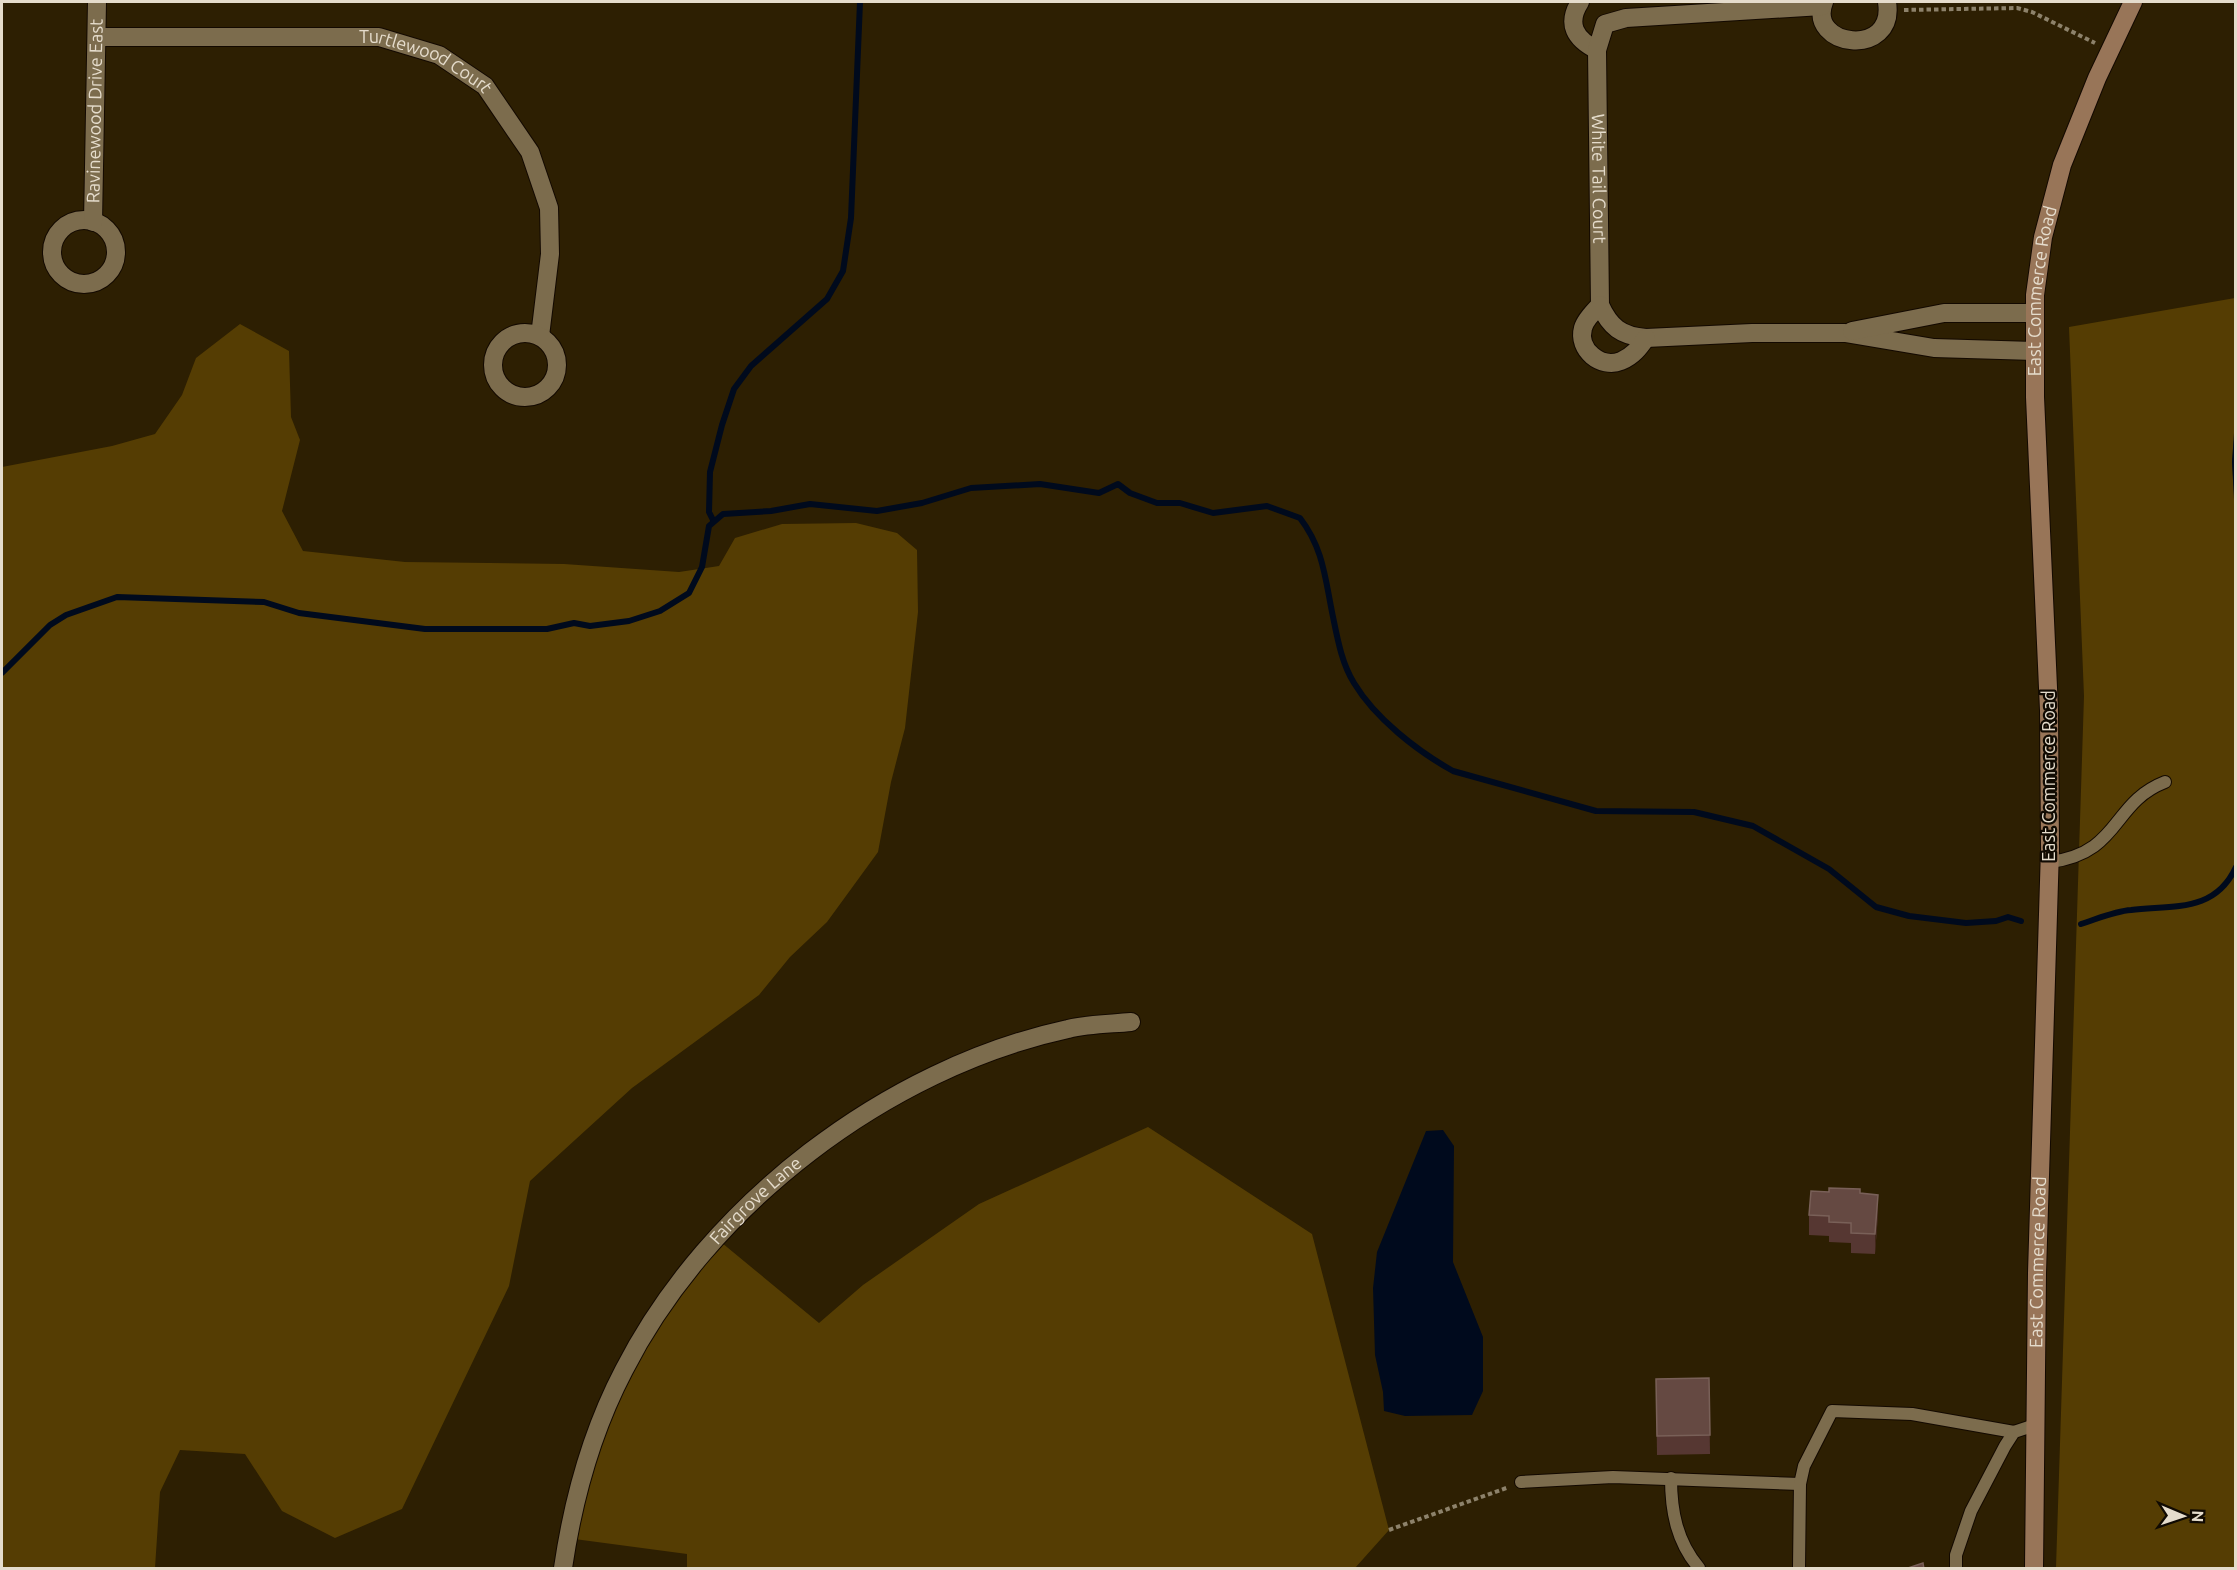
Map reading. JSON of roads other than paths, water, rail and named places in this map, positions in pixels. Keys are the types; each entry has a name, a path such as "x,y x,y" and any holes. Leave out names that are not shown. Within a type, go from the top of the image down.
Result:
{"main road":[{"name":"East Commerce Road","path":"2034,1569 2034,1425 2050,862 2048,663 2034,313 2039,258 2056,183 2081,113 2133,2"}],"street":[{"name":"Ravinewood Drive East","path":"93,222 97,2"},
{"path":"1580,2 1574,11 1572,27 1581,42 1597,50"},
{"path":"1631,2 1640,18"},
{"name":"White Tail Court","path":"1600,305 1597,50 1605,24 1612,20 1823,4 1823,18 1830,31 1846,41 1857,42 1869,39 1881,29 1887,6"},
{"name":"Turtlewood Court","path":"98,37 379,37 439,56 485,86 530,152 549,208 550,254 540,336"},
{"path":"1646,339 1635,352 1620,362 1606,363 1590,355 1583,342 1583,328 1600,305 1608,322 1619,331 1630,337 1646,339 1752,333 1845,333 1934,348 2034,351"},
{"path":"1845,333 1944,313 2034,313"},
{"name":"Fairgrove Lane","path":"563,1569 567,1538 591,1445 624,1370 663,1306 716,1238 803,1157 875,1107 931,1077 1031,1038 1071,1028 1131,1022"}],"lane":[{"path":"2050,862 2069,860 2091,851 2109,835 2137,798 2147,789 2165,782"},
{"path":"1798,1569 1800,1484 1804,1466 1832,1411 1912,1414 2014,1432 2034,1425"},
{"path":"1956,1569 1956,1556 1971,1511 2014,1432"},
{"path":"1521,1482 1613,1477 1800,1484"},
{"path":"1671,1478 1671,1511 1689,1557 1699,1569"}],"water":[{"path":"2235,419 2235,517 2232,462"},
{"path":"1443,1130 1454,1146 1453,1262 1483,1337 1483,1391 1472,1415 1405,1416 1384,1411 1383,1392 1375,1355 1373,1288 1377,1252 1426,1131"}],"waterway":[{"path":"713,520 709,512 710,472 734,389 751,366 827,299 843,271 851,218 860,2"},
{"path":"2,673 50,625 66,615 117,597 264,602 299,613 425,629 547,629 574,623 590,626 629,621 660,611 689,593 702,567 709,526 723,514 771,511 810,504 877,511 922,503 971,488 1040,484 1099,493 1118,484 1130,493 1157,503 1180,503 1213,513 1267,506 1300,518 1314,540 1318,552 1340,649 1354,683 1373,709 1398,733 1425,754 1453,771 1596,811 1694,812 1753,826 1829,869 1876,907 1909,916 1966,923 1996,921 2008,917 2021,921"},
{"path":"2081,924 2119,912 2177,906 2205,900 2227,882 2236,867"}]}
